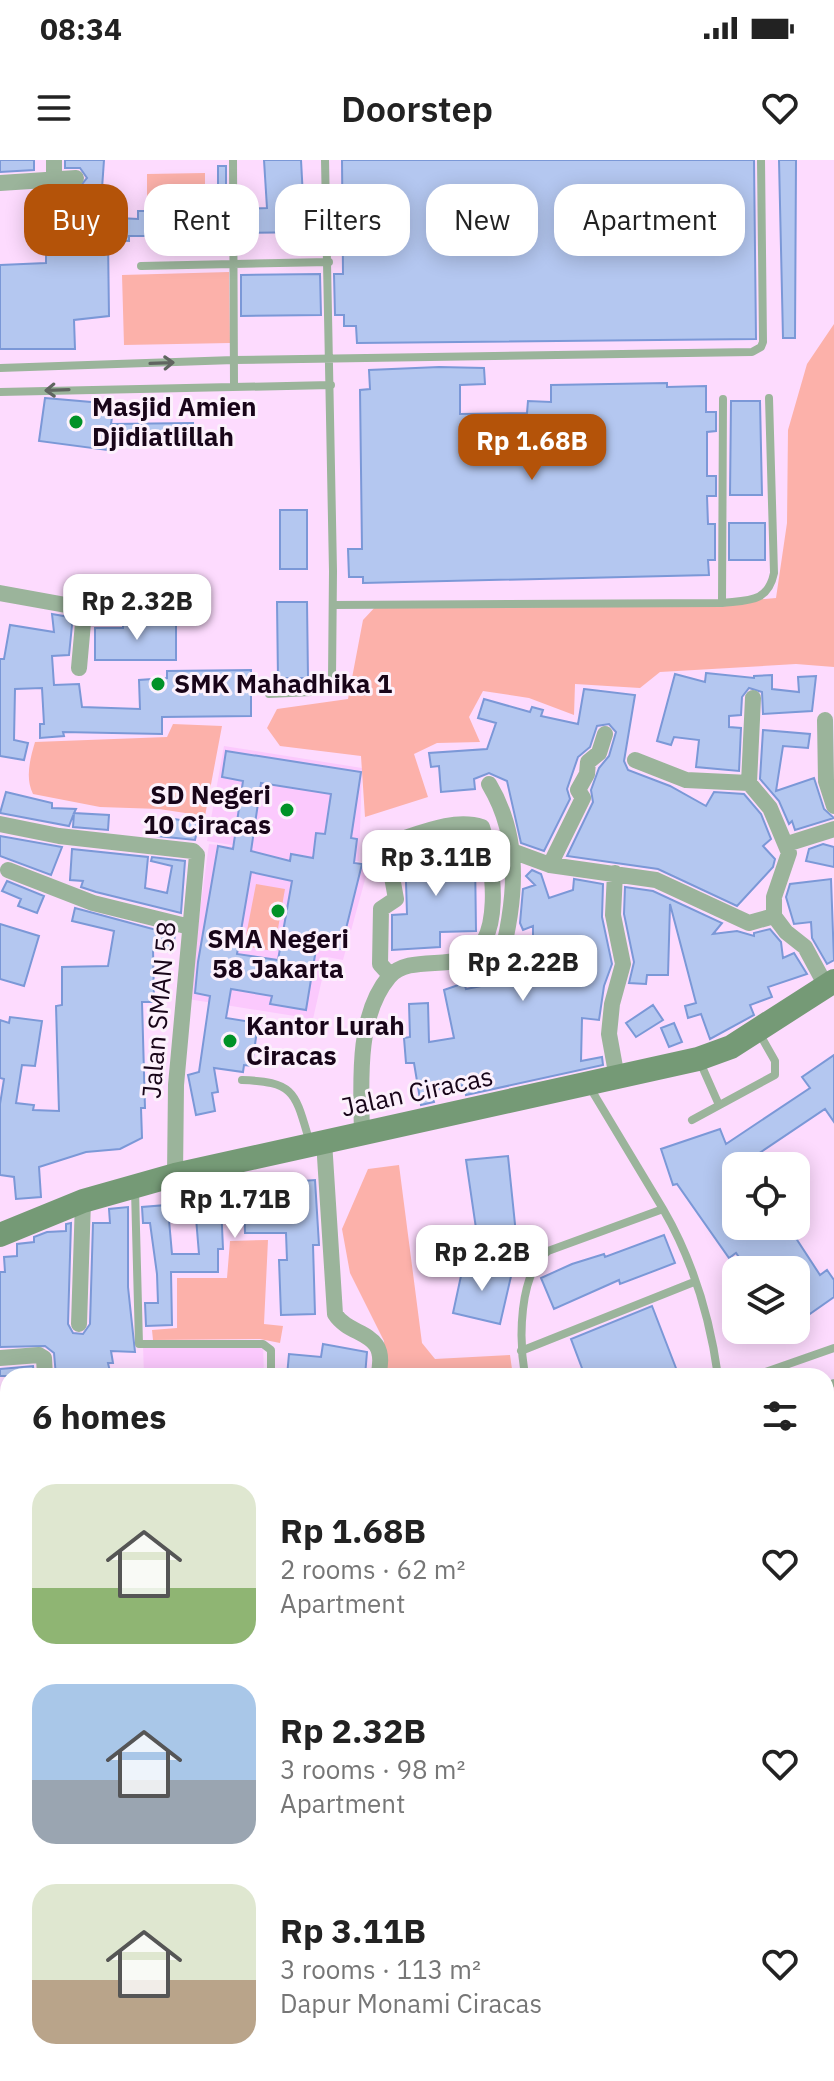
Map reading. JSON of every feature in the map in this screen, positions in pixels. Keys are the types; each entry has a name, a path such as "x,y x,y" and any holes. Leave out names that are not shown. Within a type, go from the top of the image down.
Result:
{"street":[{"path":"0,183 54,168 76,178"},
{"path":"0,593 77,607 83,623 79,668"},
{"path":"753,698 749,783 770,808 787,844 789,859 774,897 774,916 786,932 805,947 830,984"},
{"path":"825,720 834,806"},
{"path":"550,865 583,798 578,790 587,774 588,762 599,753 605,734"},
{"path":"635,760 686,780 749,783"},
{"path":"489,784 500,803 512,851 511,914 498,970"},
{"path":"362,1133 361,1081 366,1041 373,1004 390,975 419,963 461,960 477,950 490,925 493,893 489,849 482,827 471,823 448,826 386,844 396,899 381,909 380,964 390,975"},
{"name":"Jalan SMAN 58","path":"0,824 59,836 193,851 197,858 176,1085 175,1175"},
{"path":"787,844 834,829"},
{"path":"512,851 550,865 656,880 749,923 774,916"},
{"path":"8,870 93,903 190,927"},
{"path":"615,873 613,915 623,964 611,1009 609,1034 617,1078"},
{"name":"Jalan Ciracas","path":"0,1235 83,1201 135,1185 698,1059 731,1047 830,984"},
{"path":"317,1143 335,1314 375,1343 379,1368"},
{"path":"79,1324 83,1201"},
{"path":"0,1358 39,1355 44,1358 45,1368"}],"lane":[{"path":"233,160 234,385"},
{"path":"269,694 311,692 329,686 333,605 325,160"},
{"path":"0,368 234,360 757,350 763,342 761,160"},
{"path":"141,266 329,262"},
{"path":"0,392 331,385"},
{"path":"333,605 722,603 761,598 772,581 769,398"},
{"path":"722,603 723,399"},
{"path":"692,1120 776,1074 775,1061 758,1031"},
{"path":"698,1059 719,1105"},
{"path":"242,1080 276,1082 288,1089 317,1143"},
{"path":"588,1084 689,1256 694,1282 708,1321 717,1368"},
{"path":"135,1185 139,1344 263,1344 271,1350 271,1368"},
{"path":"524,1368 521,1351 529,1274 538,1259 548,1251 663,1209"},
{"path":"521,1351 694,1282"},
{"path":"777,1368 834,1348"}],"shaded area":[{"path":"205,173 205,184 147,184 147,174"},
{"path":"229,272 230,343 124,345 122,275"},
{"path":"834,324 834,667 796,664 660,672 640,688 575,684 574,715 529,698 483,691 469,717 480,742 437,743 414,754 428,797 365,817 361,756 280,746 267,728 277,709 348,699 363,620 377,605 695,605 776,598 787,523 788,430 807,364"},
{"path":"173,724 222,726 205,816 159,809 100,807 33,794 29,775 35,742 167,737"},
{"name":"SMA Negeri 58 Jakarta","path":"224,746 362,768 359,861 349,861 369,865 343,960 327,957 313,1019 188,999 209,844 256,849 207,841"},
{"path":"256,884 285,889 274,951 244,946"},
{"path":"399,1165 422,1343 435,1359 510,1355 512,1368 385,1368 384,1341 350,1273 342,1229 368,1169"},
{"path":"268,1240 264,1324 283,1326 280,1343 260,1339 153,1340 152,1330 177,1328 177,1278 227,1278 230,1241"},
{"path":"263,1344 264,1368 144,1368 143,1345"}],"building":[{"path":"0,160 34,160 34,170 0,172"},
{"path":"65,160 104,160 102,184 82,184 87,178 80,168 65,168"},
{"path":"264,160 301,160 302,184 275,184 275,233 259,233 259,208 267,208"},
{"path":"342,160 754,160 756,339 357,343 356,326 344,326 344,315 335,315 334,274 343,274 343,256 410,256 410,184 342,184"},
{"path":"779,160 796,160 795,338 783,338"},
{"path":"218,166 226,166 226,184 218,184"},
{"path":"138,211 144,211 144,236 129,236 129,241 128,218 138,219"},
{"path":"46,256 108,256 109,316 74,320 75,349 0,349 0,265 46,263"},
{"path":"320,274 321,315 241,316 241,275"},
{"path":"484,368 485,384 460,385 460,414 527,413 528,401 551,402 551,385 667,383 667,387 706,386 706,412 716,412 716,431 707,432 707,476 716,476 716,496 707,496 708,524 715,524 715,560 708,560 709,575 363,583 363,577 349,577 348,549 362,549 360,390 370,389 369,370"},
{"name":"Masjid Amien Djidiatlillah","path":"45,398 114,404 111,424 193,423 194,440 109,440 107,450 39,441"},
{"path":"731,401 760,401 762,495 730,495"},
{"path":"280,510 307,510 307,569 280,569"},
{"path":"729,523 765,523 765,560 729,560"},
{"path":"277,602 307,602 308,678 278,678"},
{"path":"52,614 69,617 72,625 69,655 52,656 54,685 79,684 82,707 140,709 139,680 167,678 167,671 251,670 251,716 162,717 162,734 63,732 64,736 40,738 40,724 44,724 42,688 15,689 14,740 28,743 24,760 0,756 0,659 4,659 10,625 54,632"},
{"path":"123,619 176,624 176,660 95,660 95,628 123,628"},
{"path":"706,673 754,678 772,675 772,689 799,692 798,677 816,676 812,711 763,714 762,692 749,688 742,697 741,715 729,716 729,727 741,728 739,771 696,767 699,740 674,737 671,745 657,741 675,674 705,682"},
{"path":"584,689 635,695 624,761 628,770 670,786 706,806 714,792 744,794 761,814 771,839 763,846 775,859 773,867 737,906 658,869 567,856 593,802 591,790 599,768 609,756 616,732 609,724 597,726 590,747 578,757 567,789 570,799 544,851 521,843 507,781 489,773 474,779 475,789 441,792 439,766 431,767 429,753 487,749 496,723 478,718 484,699 530,712 532,707 543,710 541,716 578,724"},
{"path":"763,730 810,734 808,748 783,746 776,791 814,778 824,809 834,818 795,830 792,821 789,824 779,801 760,779"},
{"path":"226,751 361,772 351,838 357,839 354,863 362,864 341,949 317,943 306,1010 270,1004 272,996 231,989 226,1018 258,1023 252,1066 244,1065 243,1072 214,1068 218,1092 212,1093 215,1111 196,1115 188,1075 199,1072 210,996 195,993 198,962 218,846 233,849 243,781 222,777","holes":["261,783 331,794 325,834 316,833 313,858 291,854 290,861 251,851","251,872 292,881 278,960 237,954"]},
{"path":"6,792 52,803 52,808 76,809 69,826 0,813"},
{"path":"74,813 109,815 108,830 73,827"},
{"path":"168,818 199,823 195,840 157,836 158,829 164,830"},
{"path":"0,836 62,847 51,875 0,856"},
{"path":"823,844 834,847 834,867 806,861 809,849"},
{"path":"462,846 462,857 475,856 476,931 440,932 440,947 392,950 392,915 407,914 405,850"},
{"path":"72,849 148,857 145,888 167,893 172,866 151,861 152,857 185,861 181,913 81,887 83,881 70,880"},
{"path":"532,870 541,874 549,898 573,890 574,879 603,884 602,917 612,964 604,986 599,1020 582,1018 581,1061 602,1057 603,1065 466,1095 464,1085 431,1091 434,1102 421,1105 414,1063 406,1063 404,1038 410,1037 409,1004 428,1003 429,1042 454,1038 444,990 464,983 466,989 496,983 506,977 513,957 533,955 533,926 523,930 520,923 523,889 535,885 526,876"},
{"path":"831,879 834,960 827,964 812,938 811,922 794,924 786,897 790,884"},
{"path":"7,881 44,896 37,913 18,906 21,899 2,891"},
{"path":"625,887 653,891 722,923 713,934 737,931 754,936 754,933 770,929 781,942 783,958 794,953 807,974 768,987 772,997 750,1005 754,1015 710,1039 701,1014 688,1018 685,1006 696,1003 670,904 668,975 647,975 646,984 629,983 634,962 624,914"},
{"path":"75,908 175,935 172,952 153,948 154,1002 142,1002 145,1108 141,1108 142,1138 120,1149 86,1152 39,1167 41,1197 16,1199 14,1177 0,1175 0,1104 4,1079 0,1078 0,1020 9,1023 10,1017 42,1021 35,1066 22,1065 16,1103 34,1105 33,1110 59,1111 56,1006 62,1005 62,967 108,966 114,931 72,921"},
{"path":"0,924 39,936 24,986 0,979"},
{"path":"653,1005 663,1020 636,1037 626,1023"},
{"path":"674,1023 682,1042 669,1047 661,1028"},
{"path":"834,1055 834,1122 825,1109 761,1152 722,1152 722,1240 797,1240 808,1256 738,1256 736,1253 728,1256 677,1184 673,1185 661,1149 720,1129 726,1144 810,1088 802,1077"},
{"path":"508,1156 517,1244 479,1249 466,1160"},
{"path":"315,1180 319,1245 313,1245 315,1314 281,1315 279,1260 287,1260 286,1233 245,1233 244,1203 221,1204 223,1249 218,1249 218,1272 171,1272 172,1325 146,1326 145,1303 158,1303 150,1223 143,1223 142,1207 166,1205 165,1200 191,1199 190,1195 217,1190 275,1188 275,1183","holes":["196,1218 199,1254 172,1254 169,1220"]},
{"path":"128,1207 128,1287 135,1352 111,1351 113,1363 108,1363 109,1368 55,1368 54,1353 45,1346 0,1347 0,1272 5,1272 4,1257 17,1256 17,1244 34,1242 34,1237 47,1232 66,1231 66,1224 71,1223 68,1324 73,1333 83,1334 90,1324 93,1223 110,1223 109,1209"},
{"path":"664,1235 675,1263 620,1284 619,1280 554,1309 541,1278 572,1264 604,1254 605,1257"},
{"path":"810,1260 820,1275 827,1270 834,1280 834,1297 810,1314"},
{"path":"464,1262 512,1272 500,1324 453,1313"},
{"path":"652,1306 676,1368 582,1368 571,1339"},
{"path":"323,1344 367,1352 366,1368 288,1368 289,1354 321,1357"}],"place":[{"name":"Masjid Amien Djidiatlillah","path":"76,422"},
{"name":"SMK Mahadhika 1","path":"158,684"},
{"name":"SD Negeri 10 Ciracas","path":"287,810"},
{"name":"SMA Negeri 58 Jakarta","path":"278,911"},
{"name":"Kantor Lurah Ciracas","path":"230,1041"}]}
